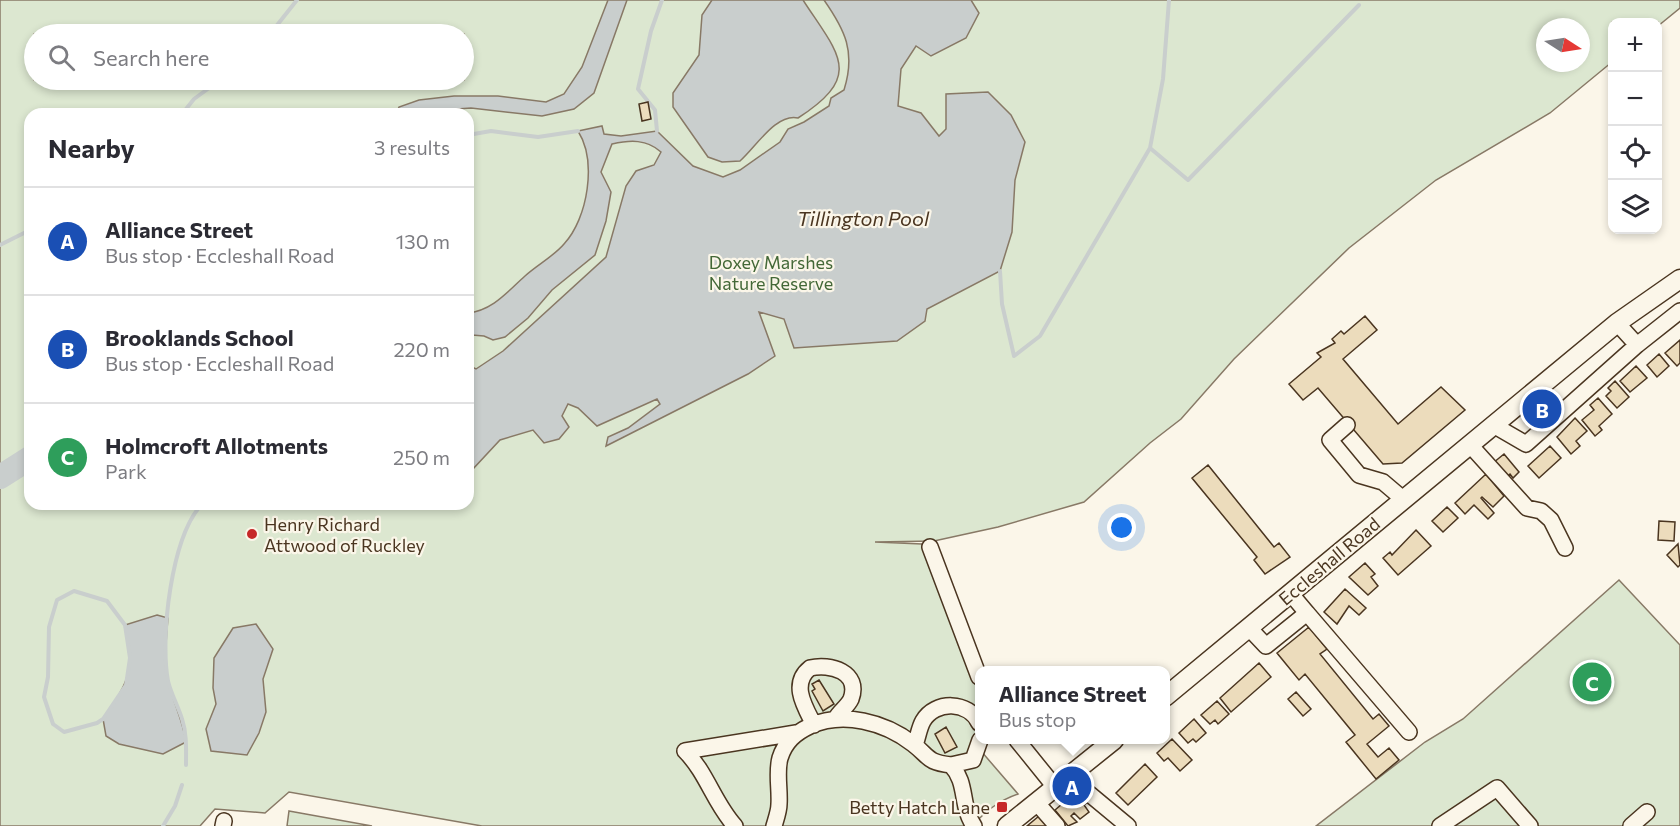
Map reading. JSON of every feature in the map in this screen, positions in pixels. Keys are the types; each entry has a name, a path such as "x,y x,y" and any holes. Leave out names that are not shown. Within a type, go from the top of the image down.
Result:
{"main road":[{"name":"Eccleshall Road","path":"1170,693 1403,499 1471,447 1617,323 1680,279"},
{"path":"1007,826 1109,744"}],"street":[{"path":"1496,426 1526,444 1636,345 1680,311"},
{"path":"1617,323 1636,345"},
{"path":"1347,425 1330,440 1359,475 1383,482 1403,499"},
{"path":"1471,447 1527,508 1541,512 1551,520 1565,549"},
{"path":"930,547 975,666"},
{"path":"1291,594 1408,732"},
{"path":"1249,628 1266,646 1307,614"},
{"path":"813,725 800,694 802,678 810,668 832,666 847,675 852,695 836,718"},
{"path":"915,745 922,722 933,710 960,707 971,711 975,717"},
{"path":"735,826 718,804 705,776 685,751 796,733 836,718 881,726 915,745 922,755 951,765 973,760 979,744"},
{"path":"774,826 779,806 780,759 787,743 796,733"},
{"path":"1021,744 1062,782 1128,826"},
{"path":"951,765 963,782 963,800 967,818 974,826"},
{"path":"1440,826 1497,788 1530,826"},
{"path":"1036,802 1057,826"},
{"path":"1630,826 1647,812"}],"green space":[{"name":"Doxey Marshes Nature Reserve","path":"0,0 1680,0 1680,8 1662,23 1662,18 1608,18 1608,65 1550,113 1436,180 1349,248 1234,359 1181,419 1150,443 1084,502 998,527 934,541 875,542 922,544 975,674 975,744 981,744 981,751 1018,794 993,807 972,826 482,826 289,792 265,813 215,809 200,826 0,826"},
{"path":"1619,580 1680,645 1680,826 1316,826 1425,742 1463,719"},
{"path":"289,811 372,826 287,826"}],"water":[{"path":"608,0 627,0 594,93 574,109 542,116 474,108 399,108 419,100 454,96 498,96 546,102 564,94 582,67"},
{"path":"712,0 803,0 826,35 839,63 838,76 832,89 819,103 798,118 790,118 774,126 740,161 722,162 708,157 673,107 673,93 699,55 702,15"},
{"name":"Tillington Pool","path":"824,0 971,0 979,13 966,38 931,56 916,46 901,69 898,106 921,113 939,136 946,129 946,94 988,92 1011,115 1025,142 1015,180 1012,232 1000,271 927,309 925,321 897,341 794,348 784,319 759,312 775,356 748,374 606,446 608,437 628,428 660,404 657,399 597,426 578,408 568,404 562,416 569,427 559,439 544,443 533,430 500,440 474,468 474,368 476,369 503,351 606,257 626,186 636,171 654,165 661,152 650,145 638,142 612,144 601,172 611,192 606,221 595,255 552,290 528,318 505,337 493,340 474,335 474,312 499,299 560,248 579,220 584,205 588,173 584,143 578,131 602,126 604,134 621,136 657,131 693,166 723,177 740,170 780,142 788,129 829,106 831,98 844,90 849,64 846,42 838,21"},
{"path":"157,615 168,618 167,676 186,742 163,754 119,744 106,736 103,719 128,675 129,655 125,625"},
{"path":"256,624 273,649 263,679 266,712 259,733 247,755 211,751 206,729 216,704 213,688 214,658 233,628"}],"building":[{"path":"648,102 651,119 642,121 639,104"},
{"path":"1365,316 1377,330 1343,359 1398,424 1441,387 1465,410 1402,463 1383,464 1318,388 1303,400 1289,384 1321,357 1317,353 1335,343 1332,339 1341,331 1344,334"},
{"path":"1680,340 1680,363 1677,366 1665,353"},
{"path":"1659,354 1669,366 1657,377 1647,365"},
{"path":"1636,366 1647,378 1630,392 1620,381"},
{"path":"1615,381 1629,397 1617,408 1606,396 1611,391 1608,388"},
{"path":"1598,398 1612,414 1599,426 1602,430 1595,436 1582,420 1594,410 1590,405"},
{"path":"1575,418 1587,431 1576,441 1580,446 1571,454 1557,437"},
{"path":"1550,446 1561,458 1539,478 1528,466"},
{"path":"1504,454 1519,472 1513,478 1510,474 1505,478 1493,463"},
{"path":"1208,465 1274,547 1279,543 1290,557 1265,574 1254,560 1257,557 1192,478"},
{"path":"1486,474 1504,496 1493,507 1481,498 1494,513 1488,519 1474,505 1465,514 1455,503"},
{"path":"1447,507 1458,518 1443,532 1432,521"},
{"path":"1659,521 1675,522 1674,541 1658,540"},
{"path":"1416,530 1431,546 1398,575 1383,558 1390,552 1392,555"},
{"path":"1678,544 1680,565 1678,567 1667,555"},
{"path":"1365,563 1375,574 1371,577 1378,586 1368,595 1349,577"},
{"path":"1345,589 1366,608 1359,615 1349,606 1337,624 1324,612"},
{"path":"1309,627 1327,649 1320,654 1373,719 1379,714 1389,726 1367,744 1378,757 1389,748 1399,760 1376,779 1346,742 1355,735 1305,674 1299,680 1277,653"},
{"path":"1259,663 1271,677 1231,712 1220,698"},
{"path":"819,680 834,704 823,711 812,691 815,689 812,684"},
{"path":"1296,692 1311,709 1303,716 1288,699"},
{"path":"1217,701 1229,714 1218,724 1215,720 1210,724 1201,715"},
{"path":"1194,719 1206,733 1196,742 1193,739 1188,743 1179,733"},
{"path":"946,727 957,747 945,753 935,734"},
{"path":"1172,739 1192,760 1180,771 1168,758 1164,761 1157,753 1167,744 1170,744"},
{"path":"1145,764 1157,777 1128,805 1116,793"},
{"path":"1076,792 1088,802 1084,805 1089,812 1080,819 1074,813 1071,816 1077,822 1068,826 1055,810"},
{"path":"1039,816 1047,826 1027,826"}],"waterway":[{"path":"278,24 297,0"},
{"path":"657,131 655,110 638,89 651,31 662,0"},
{"path":"1000,271 1002,304 1014,356 1040,336 1150,148 1163,79 1169,0"},
{"path":"1150,148 1188,180 1359,5"},
{"path":"187,108 206,90"},
{"path":"474,134 491,131 538,137 578,131"},
{"path":"0,245 24,233"},
{"path":"0,477 24,462"},
{"path":"186,765 184,725 168,681 167,614 170,588 182,539 198,510"},
{"path":"74,591 107,601 125,625 130,658 126,685 103,719 97,723 64,732 53,724 44,697 48,677 49,627 57,600 74,591"},
{"path":"163,826 175,806 182,785"}],"place":[{"name":"Brooklands School","path":"1542,409"},
{"name":"Henry Richard Attwood of Ruckley","path":"252,534"},
{"name":"Holmcroft Allotments","path":"1592,682"},
{"name":"Alliance Street","path":"1072,786"},
{"name":"Betty Hatch Lane","path":"1002,807"}]}
